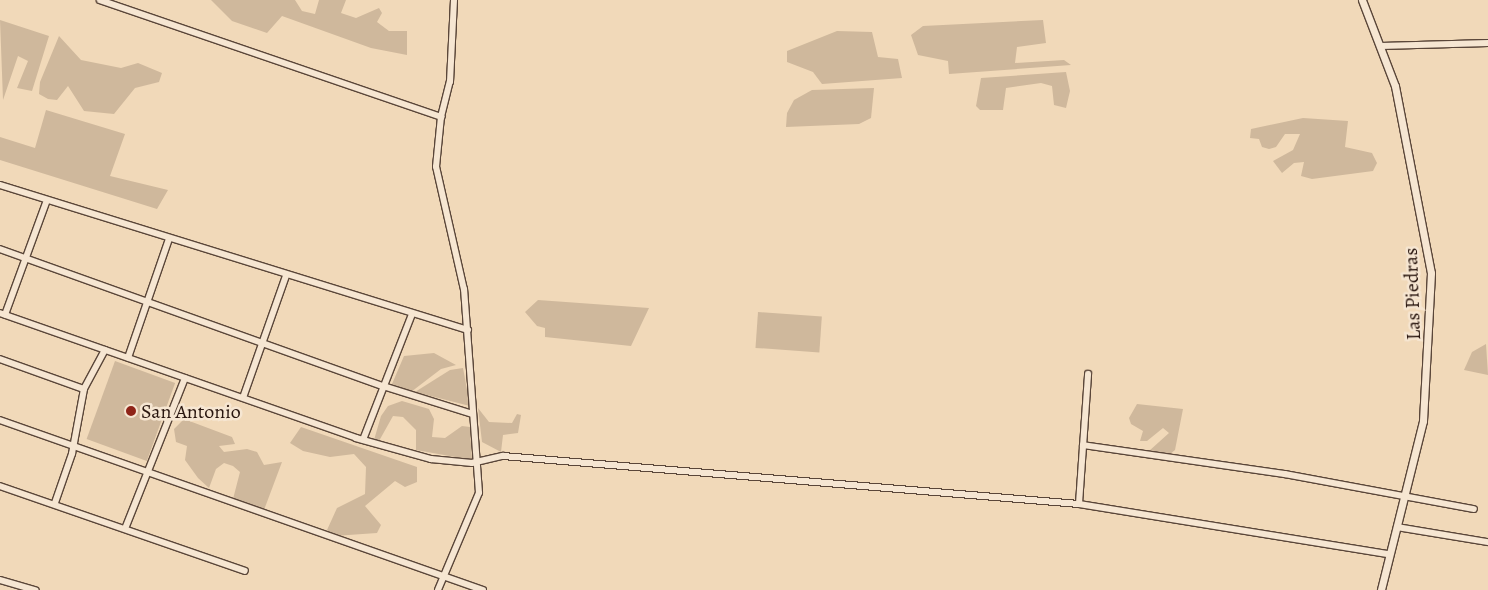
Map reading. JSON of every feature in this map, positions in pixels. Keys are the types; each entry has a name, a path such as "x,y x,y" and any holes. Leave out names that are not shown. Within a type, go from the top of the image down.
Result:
{"street":[{"path":"100,0 441,117"},
{"path":"438,590 441,577 478,502 480,461 473,414 468,330 455,238 446,220 436,167 441,117 450,82 454,0"},
{"name":"Las Piedras","path":"1362,0 1381,46 1411,154 1431,274 1424,412 1405,498 1381,590"},
{"path":"1381,46 1488,43"},
{"path":"0,186 286,276 468,330"},
{"path":"47,200 3,314 362,440 431,460 480,461 503,456 1079,504 1389,554"},
{"path":"128,358 169,239"},
{"path":"0,249 383,386 473,414"},
{"path":"243,398 286,276"},
{"path":"362,440 412,314"},
{"path":"54,504 72,446 84,389 105,350"},
{"path":"0,359 84,389"},
{"path":"1079,504 1088,374"},
{"path":"125,528 185,378"},
{"path":"0,420 441,577 483,590"},
{"path":"1083,445 1285,474 1405,498 1474,509"},
{"path":"0,486 245,571"},
{"path":"1397,527 1488,542"},
{"path":"0,580 36,590"}],"shaded area":[{"path":"211,0 295,0 302,11 315,14 319,0 346,0 341,13 356,18 379,8 382,13 377,22 389,31 407,31 407,55 371,48 282,16 267,33 232,21"},
{"path":"0,20 49,36 32,91 17,88 28,61 18,56 3,100"},
{"path":"1043,20 1046,43 1017,47 1015,63 1064,60 1071,65 949,74 948,61 918,55 911,35 923,26"},
{"path":"837,31 872,32 878,57 898,59 902,78 822,84 813,72 787,62 787,51"},
{"path":"59,36 81,60 121,68 138,63 162,73 159,82 135,88 114,114 84,111 68,86 57,100 48,99 39,94 40,82"},
{"path":"1066,72 1070,91 1066,108 1054,105 1052,86 1041,83 1006,88 1003,110 980,110 976,106 981,78"},
{"path":"874,88 871,118 859,124 786,127 787,113 794,100 812,90"},
{"path":"46,110 125,134 110,176 168,190 157,209 0,160 0,137 35,148"},
{"path":"1303,118 1348,121 1345,147 1372,153 1377,163 1373,171 1312,179 1301,176 1304,162 1294,163 1282,173 1273,161 1293,150 1300,134 1285,134 1276,147 1269,149 1262,147 1259,139 1250,138 1251,129"},
{"path":"538,300 649,308 631,346 545,337 545,328 537,326 525,312"},
{"path":"758,312 822,316 819,352 755,348"},
{"path":"1486,344 1488,375 1464,370 1472,352"},
{"path":"434,353 456,365 441,369 411,392 392,384 404,356"},
{"name":"San Antonio","path":"115,361 175,383 147,461 87,439"},
{"path":"463,368 470,406 415,392 450,370"},
{"path":"402,401 429,409 434,419 432,437 445,438 462,426 470,427 472,460 416,450 416,430 403,417 393,416 379,441 374,440 381,416 388,406"},
{"path":"1137,404 1183,409 1175,450 1170,454 1149,451 1169,433 1163,428 1147,441 1140,441 1143,431 1131,424 1129,418"},
{"path":"478,408 489,422 512,423 517,414 521,415 518,433 503,435 501,452 482,442"},
{"path":"184,419 232,437 235,444 219,446 224,452 247,449 257,452 264,465 282,462 264,510 233,499 240,472 233,466 224,463 216,469 209,488 198,478 185,460 187,446 176,442 174,429"},
{"path":"301,427 417,467 417,482 405,487 395,481 365,506 381,525 377,533 334,536 327,530 337,508 365,494 366,467 354,454 330,457 303,451 290,443"}],"place":[{"name":"San Antonio","path":"131,411"}]}
